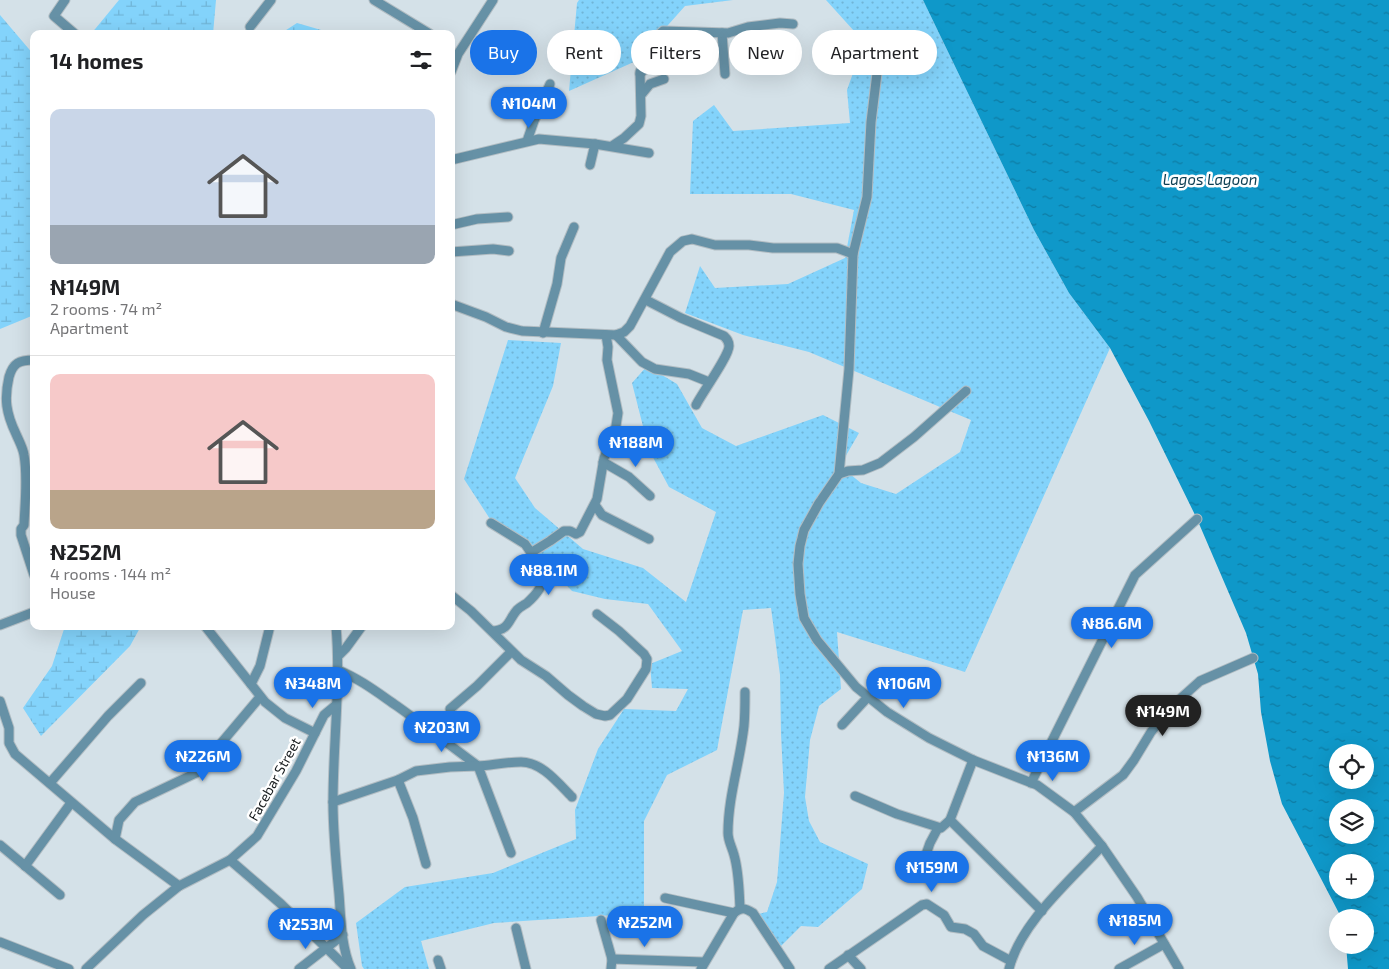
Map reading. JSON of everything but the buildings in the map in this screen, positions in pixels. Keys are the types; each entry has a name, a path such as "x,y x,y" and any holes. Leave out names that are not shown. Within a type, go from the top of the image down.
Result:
{"street":[{"path":"65,0 54,16 70,30"},
{"path":"250,27 271,0"},
{"path":"374,0 423,30"},
{"path":"455,50 493,0"},
{"path":"719,33 734,32 748,27 780,23 793,24"},
{"path":"722,33 725,74"},
{"path":"612,146 639,124 641,116 640,75"},
{"path":"877,75 871,122 868,197 853,254 849,368 839,474 819,503 804,530 800,546 798,564 801,607 804,618 817,640 856,687 886,712 929,738 973,760 1037,785 1074,812 1102,846 1137,897 1179,969"},
{"path":"641,95 650,84 664,79"},
{"path":"527,141 550,84"},
{"path":"455,159 539,139 612,146 649,153"},
{"path":"590,165 595,144"},
{"path":"455,224 477,219 508,217"},
{"path":"543,333 561,258 574,226"},
{"path":"455,305 486,316 506,327 522,331 616,335 624,332 630,326 646,300 670,252 683,241 692,239 715,246 749,245 773,248 836,248 853,254"},
{"path":"455,252 492,249 509,251"},
{"path":"646,300 728,339 728,353 696,405"},
{"path":"532,552 564,531 576,534 580,532 595,505 603,462 615,432 618,413 607,360 608,347 606,335"},
{"path":"616,335 642,362 655,369 689,374 709,382"},
{"path":"30,360 17,362 13,366 5,394 6,406 24,454 26,473 24,525 21,529 21,535 30,563"},
{"path":"839,474 862,470 880,463 914,437 966,392"},
{"path":"603,462 629,477 650,496"},
{"path":"595,505 602,515 649,539"},
{"path":"1031,783 1135,575 1197,518"},
{"path":"491,523 521,540 532,552 545,573 541,588 527,603 518,609 512,620 503,629 492,631"},
{"path":"455,599 471,611 504,642 511,652 546,676 582,706 601,716 610,715 627,699 646,669 647,660 644,654 619,630 597,614"},
{"path":"0,625 30,614"},
{"path":"208,630 260,696 285,718 315,733"},
{"path":"251,684 260,666 269,630"},
{"path":"336,630 338,670 333,802 335,852 343,936 349,969"},
{"path":"338,656 359,630"},
{"path":"450,709 477,686 511,652"},
{"path":"1074,812 1123,775 1171,707 1200,680 1253,658"},
{"path":"338,670 372,688 478,766 511,853"},
{"path":"50,783 108,716 141,683"},
{"path":"612,959 703,965 737,911 737,870 734,854 728,841 728,832 731,790 744,726 745,692"},
{"path":"115,839 119,820 135,802 196,773 260,696"},
{"path":"842,725 867,698"},
{"path":"0,701 10,748 71,803 115,839 179,886"},
{"name":"Facebar Street","path":"86,969 143,915 179,886 230,860 257,836 296,772 325,713 336,705"},
{"path":"855,796 897,814 941,828 950,820 973,760"},
{"path":"333,802 398,780 416,771 522,762 530,763 550,775 572,797"},
{"path":"398,780 413,818 426,864"},
{"path":"25,866 71,803"},
{"path":"950,820 1042,911"},
{"path":"920,874 930,843 938,828"},
{"path":"0,844 60,895"},
{"path":"829,969 922,905 927,904 944,915 951,927 965,929 974,934 983,946 1010,965 1018,943 1028,927 1102,846"},
{"path":"230,860 349,969"},
{"path":"665,898 737,911 746,908 752,913 790,969"},
{"path":"601,920 612,959 610,969"},
{"path":"516,928 526,969"},
{"path":"299,969 343,936"},
{"path":"0,942 69,969"},
{"path":"1120,969 1164,944"},
{"path":"848,955 861,969"}],"green space":[{"path":"119,0 216,0 213,30 94,30"},
{"path":"579,0 733,0 685,6 664,30 631,30 631,63 621,68 621,30 575,30 577,3"},
{"path":"826,0 923,0 1034,230 1069,293 1110,348 965,672 837,632 841,689 819,706 810,740 805,797 809,821 820,842 868,864 862,889 818,927 801,926 777,950 753,915 767,912 777,882 784,793 780,675 771,608 743,610 717,750 667,775 644,821 644,913 494,923 421,941 429,969 364,969 356,923 405,887 493,873 576,839 575,810 598,749 624,709 676,711 688,689 652,688 650,664 682,651 648,604 605,599 572,591 540,557 490,519 464,479 508,340 561,343 553,386 515,478 535,508 583,549 643,568 686,602 716,512 669,487 649,450 632,383 647,366 677,384 702,428 736,446 823,415 859,433 840,466 861,483 896,494 960,452 971,420 809,352 743,335 685,313 700,266 715,288 788,284 845,258 854,210 791,194 690,194 693,121 714,105 733,131 850,123 847,90 852,75 937,75 937,30 853,30"},
{"path":"0,15 30,50 30,317 0,329"},
{"path":"297,23 321,30 286,30"},
{"path":"570,75 605,75 569,91"},
{"path":"64,630 139,630 130,646 41,736 23,708 52,666"}],"water":[{"name":"Lagos Lagoon","path":"923,0 1389,0 1389,969 1348,969 1347,954 1374,954 1374,909 1337,909 1332,899 1374,899 1374,854 1329,854 1329,894 1282,804 1270,761 1261,712 1258,674 1246,633 1197,519 1149,421 1110,348 1069,293 1034,230"}]}
